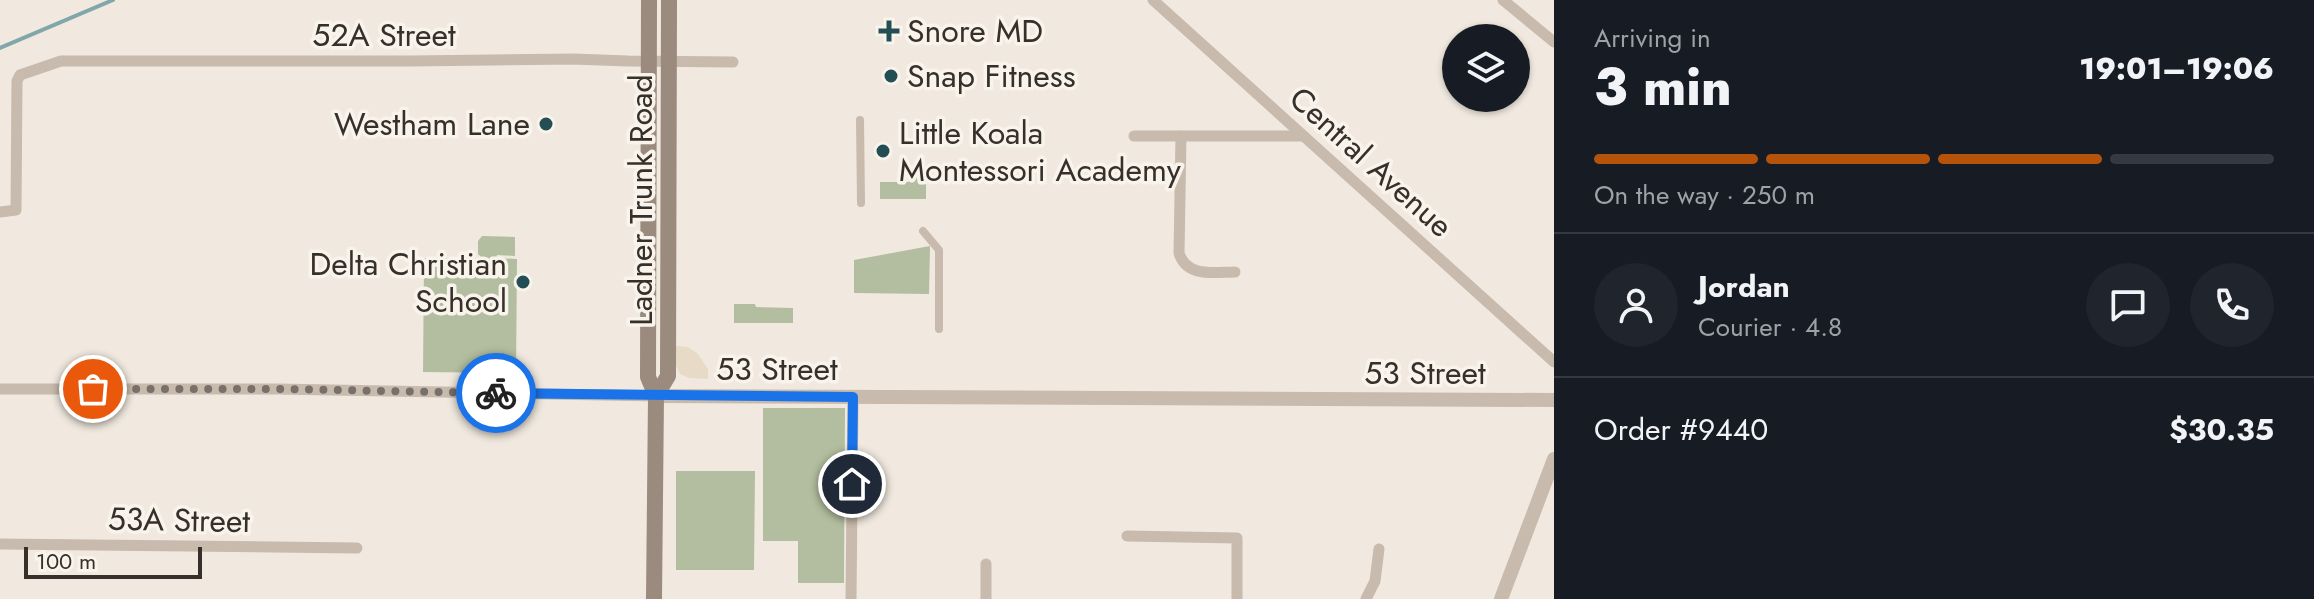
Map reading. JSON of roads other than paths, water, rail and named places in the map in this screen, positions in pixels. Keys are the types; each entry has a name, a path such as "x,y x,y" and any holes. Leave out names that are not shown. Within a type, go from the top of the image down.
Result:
{"main road":[{"name":"Ladner Trunk Road","path":"649,0 648,377 656,396 654,599"},
{"name":"Ladner Trunk Road","path":"656,396 668,376 669,0"}],"street":[{"name":"Central Avenue","path":"1153,0 1554,362"},
{"path":"1503,0 1554,42"},
{"name":"52A Street","path":"0,212 16,210 17,81 20,75 61,61 573,59 733,62"},
{"path":"860,120 861,203"},
{"path":"1134,136 1303,136"},
{"path":"1181,136 1181,262 1200,273 1235,272"},
{"path":"923,231 939,250 939,329"},
{"name":"53 Street","path":"0,389 1554,400"},
{"path":"851,599 853,397"},
{"path":"1501,599 1554,459"},
{"path":"1127,536 1237,538 1237,599"},
{"name":"53A Street","path":"0,544 357,548"},
{"path":"1366,599 1375,581 1379,549"},
{"path":"986,564 986,599"}],"waterway":[{"path":"0,48 113,0"}],"place":[{"name":"Snore MD","path":"889,31"},
{"name":"Snap Fitness","path":"891,76"},
{"name":"Westham Lane","path":"546,124"},
{"name":"Little Koala Montessori Academy","path":"883,151"},
{"name":"Delta Christian School","path":"523,282"}]}
